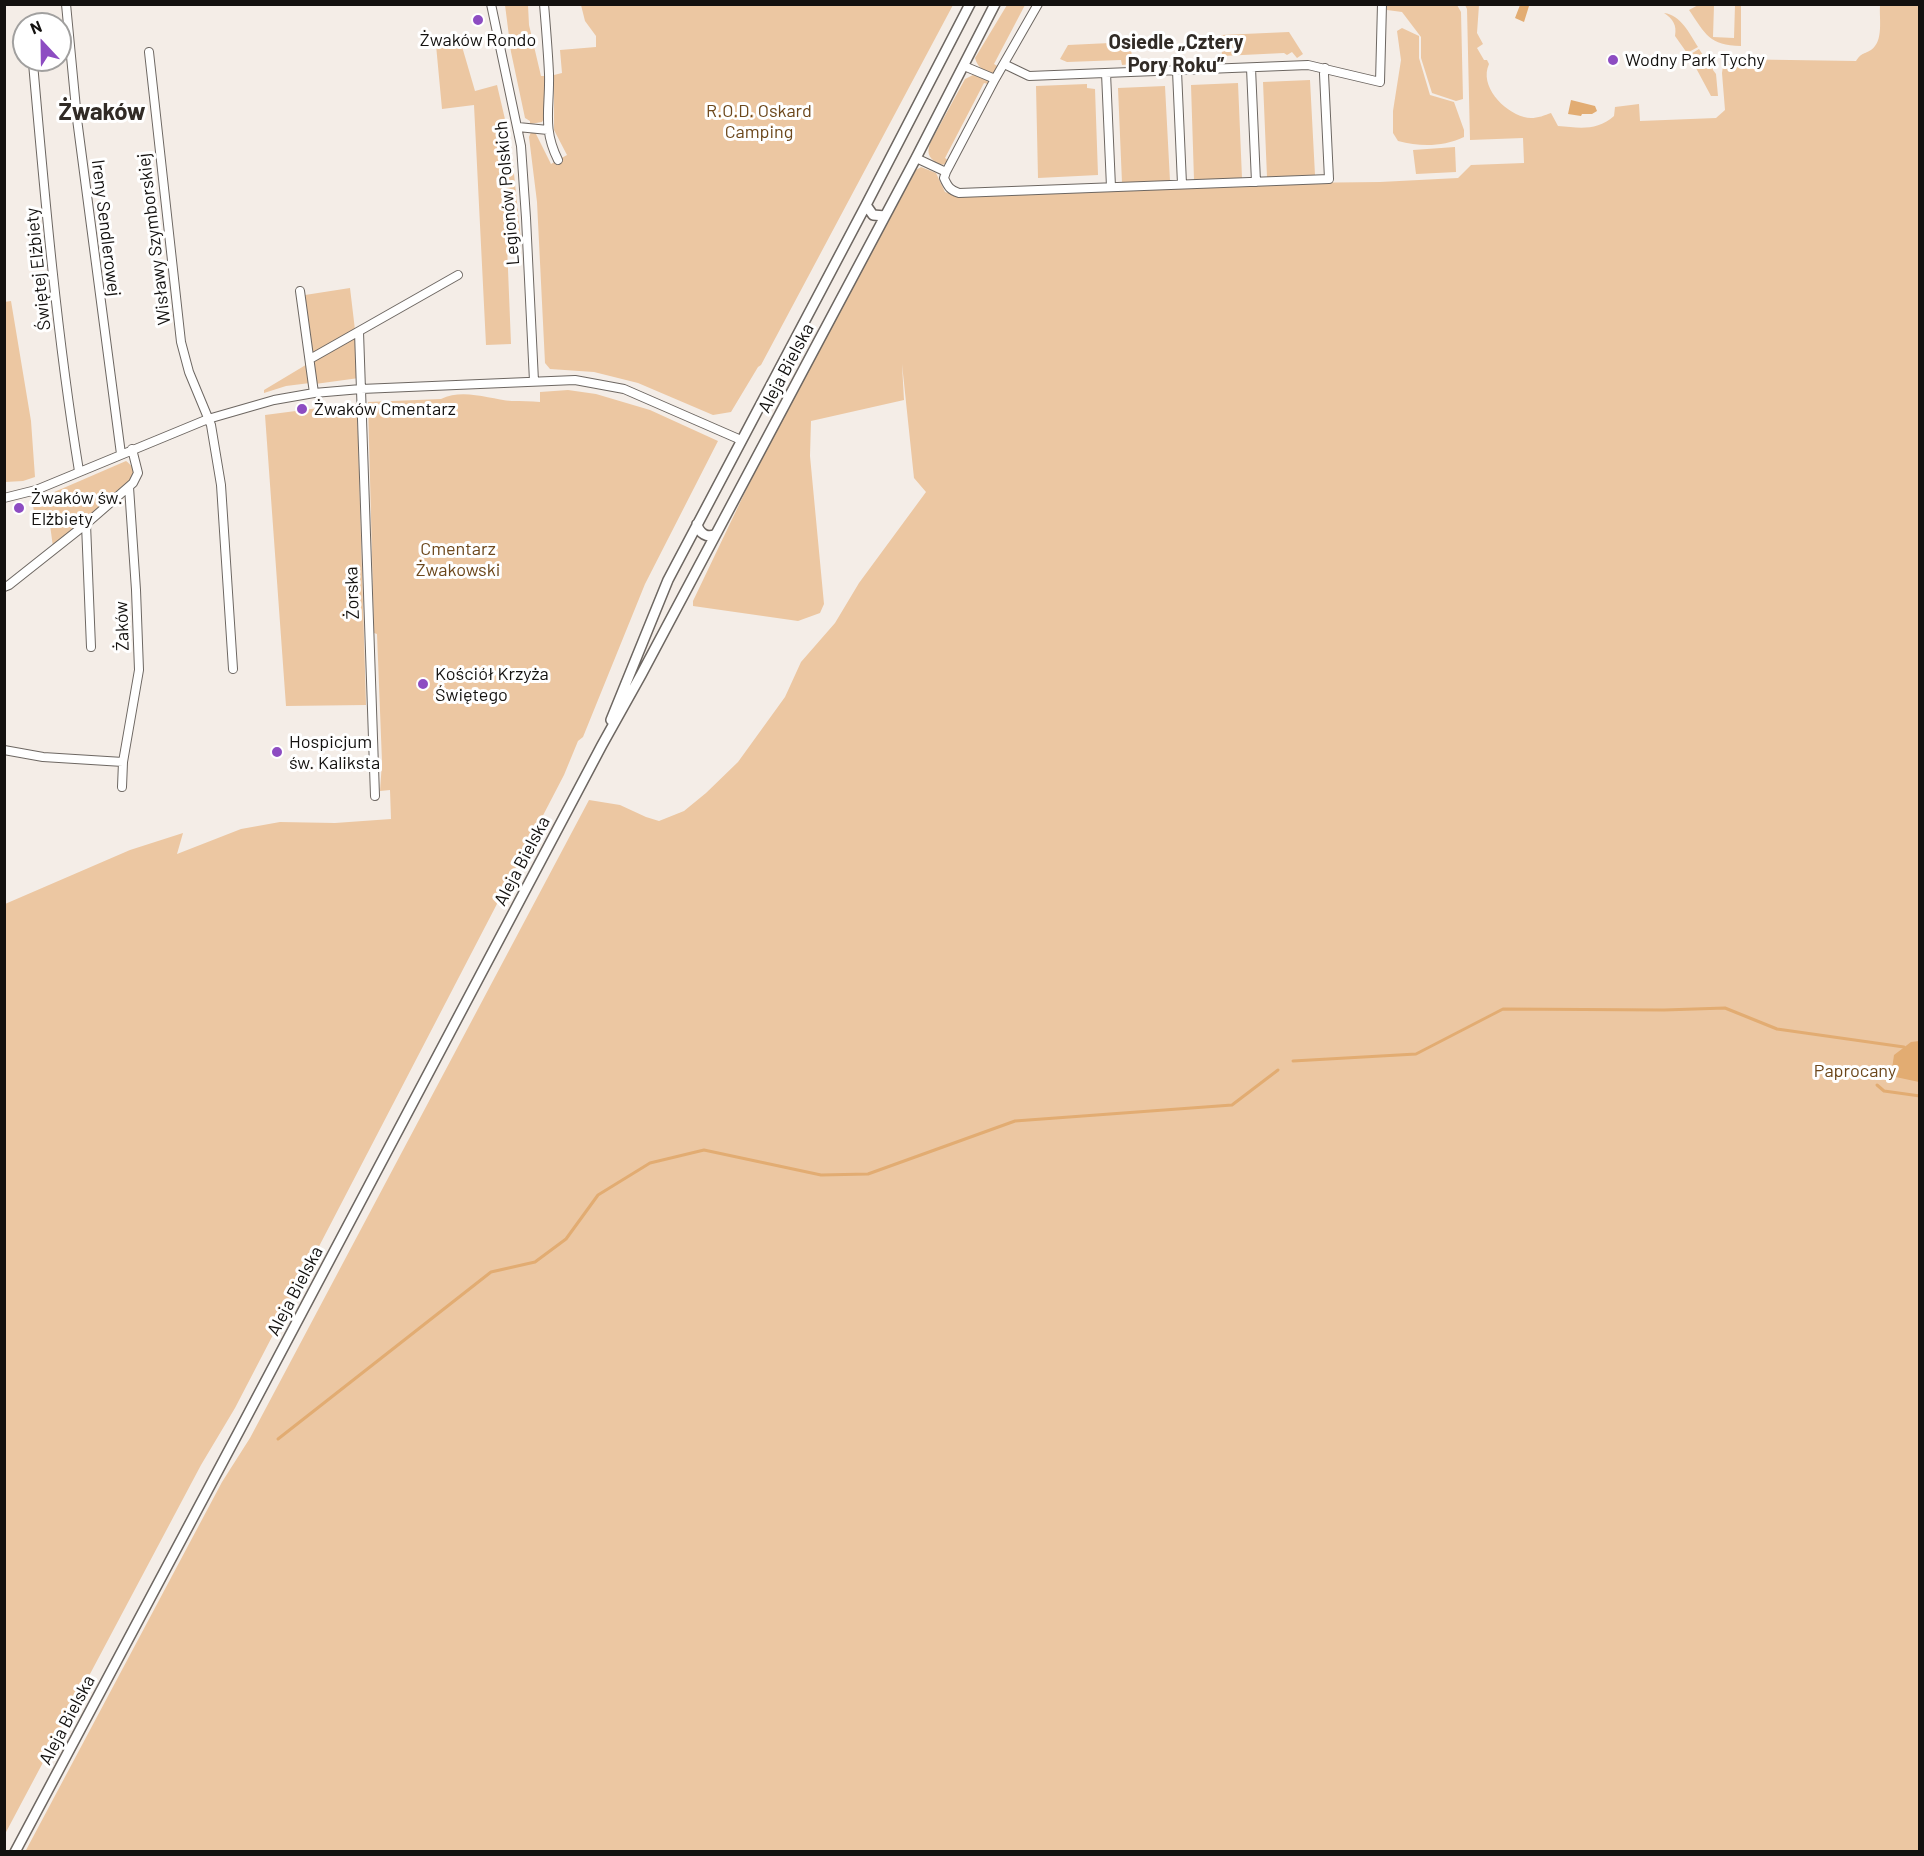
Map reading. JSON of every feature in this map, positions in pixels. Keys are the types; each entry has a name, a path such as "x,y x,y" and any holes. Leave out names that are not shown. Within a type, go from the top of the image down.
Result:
{"street":[{"name":"Ireny Sendlerowej","path":"66,4 77,119 121,454"},
{"name":"Legionów Polskich","path":"491,4 521,146 534,381"},
{"path":"544,4 549,75 548,130 550,145 558,160"},
{"name":"Aleja Bielska","path":"602,745 668,580 970,4"},
{"name":"Aleja Bielska","path":"15,1851 916,158 995,4"},
{"path":"1038,4 946,172 944,177 948,187 960,193 1329,179 1325,68"},
{"path":"1005,64 1029,76 1308,65 1380,82 1382,4"},
{"name":"Wisławy Szymborskiej","path":"149,52 181,342 189,372 208,418"},
{"path":"964,66 995,79"},
{"path":"1251,68 1256,182"},
{"path":"1177,71 1182,184"},
{"name":"Świętej Elżbiety","path":"34,72 54,289 79,471"},
{"path":"1106,73 1111,187"},
{"path":"518,127 548,130"},
{"path":"916,158 946,172"},
{"path":"866,205 873,215 885,216"},
{"path":"310,359 458,275"},
{"path":"300,291 314,393"},
{"name":"Żorska","path":"359,332 375,796"},
{"path":"4,498 36,490 208,418 274,400 314,393 361,389 575,380 624,389 741,440"},
{"path":"208,418 221,485 233,669"},
{"path":"4,587 86,524 129,487 137,478 138,473 132,450"},
{"name":"Żaków","path":"122,787 123,762 139,670 129,487"},
{"path":"86,524 91,647"},
{"path":"697,524 705,535 716,534"},
{"path":"4,750 43,757 123,762"}],"green space":[{"path":"1700,4 1714,5 1713,37 1734,38 1735,5 1741,5 1741,46 1715,41 1704,32 1689,10"},
{"path":"505,5 528,5 529,25 541,76 546,76 545,117 542,122 530,124 530,121 525,118 511,52"},
{"name":"R.O.D. Oskard Camping","path":"581,5 953,5 761,365 731,412 713,415 638,383 594,372 550,369 545,363 537,202 529,137 531,132 535,132 551,164 567,155 554,130 554,75 562,73 560,50 596,47 596,36 585,21"},
{"path":"1007,5 1025,5 994,64 999,67 992,74 981,68 975,58"},
{"path":"1387,5 1457,5 1461,12 1463,99 1456,101 1432,93 1421,58 1421,37 1402,12 1387,10"},
{"name":"Paprocany","path":"1465,5 1479,5 1477,33 1483,44 1477,48 1489,64 1487,81 1501,103 1516,114 1527,118 1551,113 1558,126 1581,128 1608,121 1614,116 1615,107 1639,104 1640,121 1716,118 1725,110 1722,73 1724,59 1856,61 1861,55 1871,50 1878,41 1880,5 1919,5 1919,1851 25,1852 222,1482 250,1438 589,800 620,805 659,821 684,811 706,793 738,762 785,697 801,662 835,623 859,583 926,492 914,478 902,364 904,400 811,421 810,456 824,604 820,613 798,621 693,606 693,601 768,444 916,170 921,167 936,173 945,192 952,194 1458,178 1471,165 1524,163 1523,138 1470,140 1467,9"},
{"path":"1664,13 1680,21 1698,47 1687,53 1675,36 1674,23"},
{"path":"1402,28 1419,36 1419,58 1430,95 1454,102 1464,130 1464,137 1448,143 1423,145 1398,141 1393,133 1393,111 1401,60 1397,31"},
{"path":"1289,32 1303,54 1297,58 1292,52 1287,55 1284,53 1222,56 1221,35"},
{"path":"1131,42 1132,64 1122,65 1121,60 1067,62 1060,59 1068,45"},
{"path":"461,43 475,91 497,85 511,145 521,241 507,245 511,344 486,345 474,105 442,109 436,45"},
{"path":"1699,49 1705,58 1712,59 1718,96 1711,96 1689,55"},
{"path":"973,75 990,81 988,84 984,83 945,158 949,161 947,164 940,165 930,156 928,151 930,143 965,79"},
{"path":"1310,80 1315,175 1267,177 1263,82"},
{"path":"1238,83 1242,178 1194,180 1191,85"},
{"path":"1087,84 1087,88 1095,89 1098,175 1038,178 1036,86"},
{"path":"1165,86 1170,181 1122,183 1118,88"},
{"path":"1455,147 1456,172 1416,174 1413,150"},
{"path":"350,288 355,330 313,354 305,295"},
{"path":"11,301 31,421 35,477 23,481 5,482 4,302"},
{"path":"356,336 359,378 315,384 313,360"},
{"path":"309,363 310,383 286,386 264,393 264,390"},
{"name":"Cmentarz Żwakowski","path":"568,390 596,394 650,410 718,441 645,584 583,737 578,741 564,775 235,1408 201,1465 5,1834 5,904 130,850 183,833 177,854 241,829 280,822 335,823 391,819 390,790 380,791 382,762 377,634 374,633 368,402 441,399 467,394 512,401 540,402 540,392"},
{"path":"357,403 366,705 286,706 265,415"},
{"path":"126,461 133,472 129,484 53,547 48,510 34,513 33,504 45,496"}],"shaded area":[{"path":"1520,5 1529,6 1524,22 1515,18"},
{"path":"1571,100 1595,106 1597,111 1581,116 1568,114"},
{"path":"1919,1041 1919,1082 1891,1076 1894,1055 1911,1042"}],"waterway":[{"path":"1293,1061 1416,1054 1503,1009 1725,1008 1777,1029 1904,1047"},
{"path":"278,1439 491,1272 535,1262 566,1239 598,1195 650,1163 704,1150 821,1175 868,1174 1015,1121 1232,1105 1278,1070"},
{"path":"1877,1085 1884,1091 1920,1096"}],"place":[{"name":"Żwaków Rondo","path":"478,20"},
{"name":"Wodny Park Tychy","path":"1613,60"},
{"name":"Żwaków Cmentarz","path":"302,409"},
{"name":"Żwaków św. Elżbiety","path":"19,508"},
{"name":"Kościół Krzyża Świętego","path":"423,684"},
{"name":"Hospicjum św. Kaliksta","path":"277,752"}],"district":[{"name":"Osiedle „Cztery Pory Roku”","path":"1176,54"},
{"name":"Żwaków","path":"102,112"}]}
